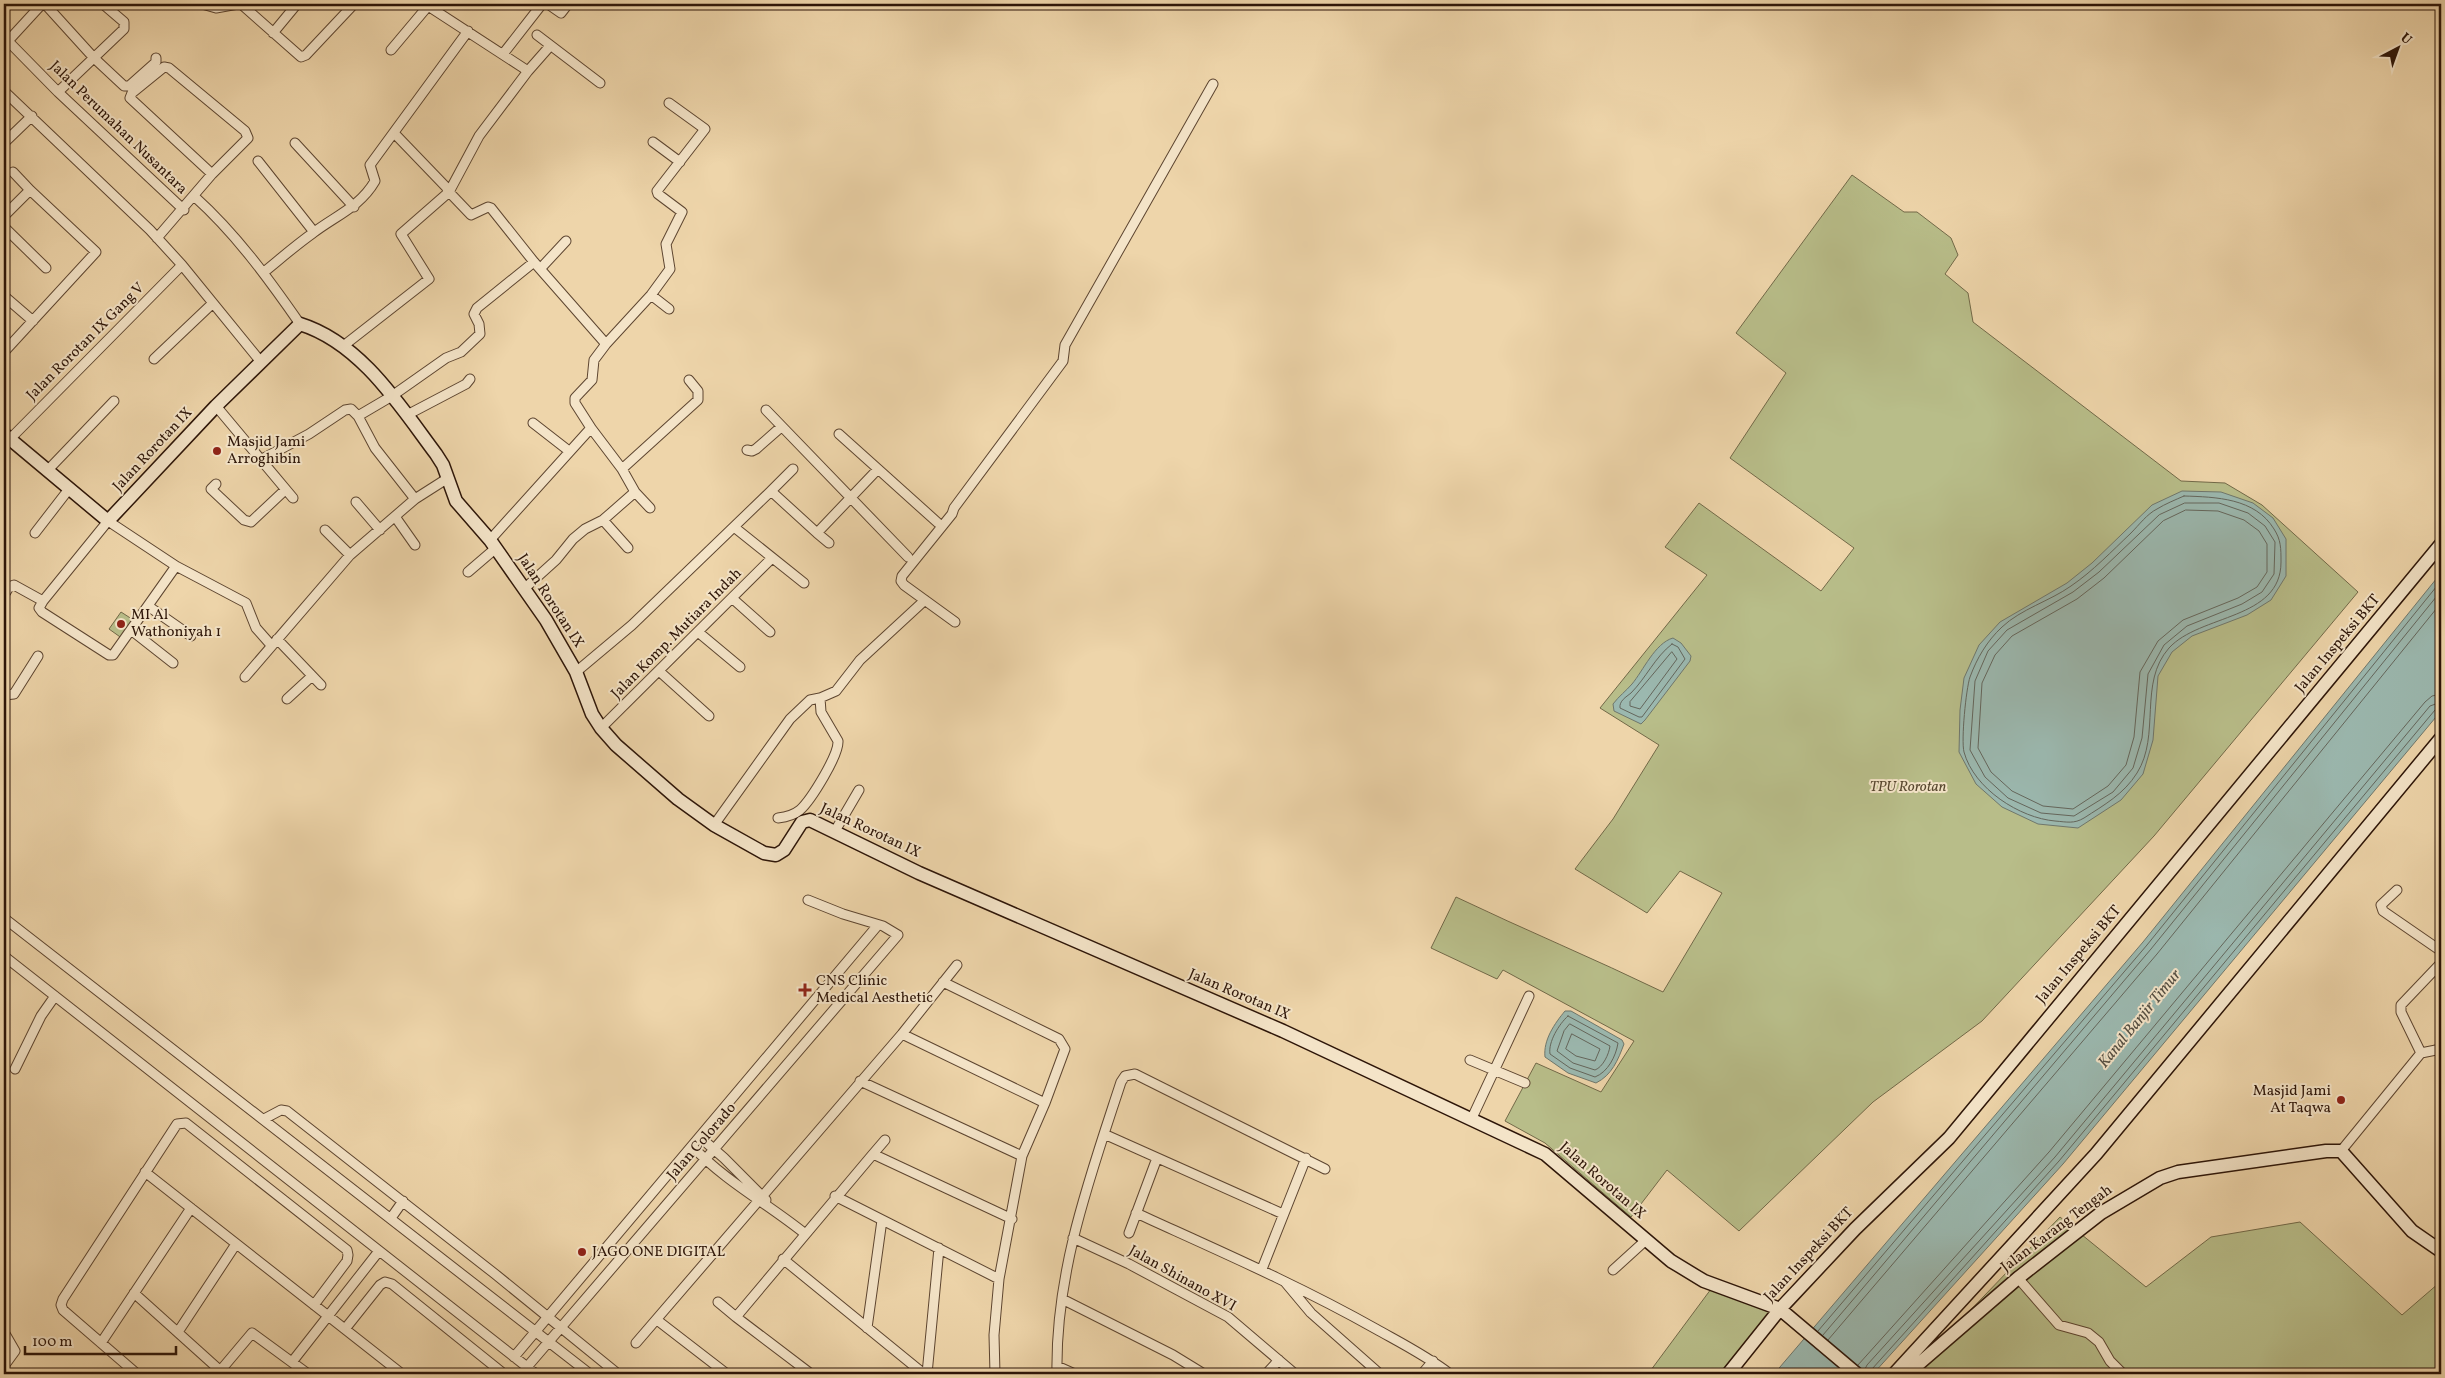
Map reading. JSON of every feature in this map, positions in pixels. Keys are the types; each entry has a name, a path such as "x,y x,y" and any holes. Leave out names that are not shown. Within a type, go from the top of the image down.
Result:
{"street":[{"path":"6,39 44,4 94,58 126,86 156,62 156,58"},
{"path":"58,92 125,25 103,4"},
{"path":"202,4 216,8 240,4 301,57 306,55 354,4"},
{"path":"273,33 297,4"},
{"path":"503,54 542,4"},
{"path":"548,4 561,12 568,4"},
{"path":"391,50 426,5 528,71"},
{"path":"264,272 314,232 354,207 375,181 370,165 395,134 468,31"},
{"path":"537,36 600,83"},
{"name":"Jalan Perumahan Nusantara","path":"6,39 58,92 184,210 160,242"},
{"path":"342,347 429,280 429,277 401,234 449,192 479,136 528,71 550,46"},
{"path":"184,210 212,174 248,138 245,130 166,67 160,69 132,93 130,98 212,174"},
{"path":"955,622 902,583 902,576 952,514 954,508 1063,361 1065,345 1213,84"},
{"path":"4,91 32,116 160,242 213,303 260,362"},
{"path":"650,508 635,492 622,469 574,401 592,380 593,362 606,344 651,296 670,269 666,244 682,212 667,202 657,191 705,130 670,103"},
{"path":"4,143 32,116"},
{"path":"395,134 446,186 449,192 471,215 490,208 537,266 606,344"},
{"path":"653,142 680,162"},
{"path":"295,143 354,207"},
{"path":"258,161 314,232"},
{"path":"4,352 94,256 96,251 13,172"},
{"path":"4,216 30,190"},
{"path":"195,197 218,218 264,272 300,324"},
{"path":"4,227 46,268"},
{"path":"358,416 392,396 446,358 461,352 471,344 480,334 479,324 474,314 477,308 537,266 566,241"},
{"name":"Jalan Rorotan IX Gang V","path":"7,436 182,266"},
{"path":"4,296 33,322"},
{"path":"651,296 669,309"},
{"path":"154,359 213,303"},
{"name":"Jalan Rorotan IX","path":"108,521 216,406 300,324 318,332 342,347 367,368 392,396 436,454 448,478 456,501 493,544 525,588 576,672 590,709 601,728 640,768 714,825 771,855 784,850 802,822 807,819 919,873 1283,1031 1472,1118 1546,1154 1671,1261 1695,1276 1784,1312 1857,1374"},
{"path":"407,415 466,384 470,379"},
{"path":"622,469 698,400 698,391 689,380"},
{"path":"47,470 114,401"},
{"path":"216,406 293,498"},
{"path":"262,459 309,434 345,410 351,409 358,416 375,448 415,499"},
{"path":"766,410 908,557"},
{"path":"533,423 569,451"},
{"path":"747,450 752,452 781,427"},
{"path":"468,572 569,451 592,428"},
{"path":"839,434 938,523"},
{"path":"7,436 108,521 176,566 246,603 256,628 321,685"},
{"path":"576,672 632,625 793,469"},
{"path":"818,533 850,497 878,470"},
{"path":"244,677 350,555 396,518 415,499 448,478"},
{"path":"216,484 211,489 244,520 252,522 285,490"},
{"path":"35,533 69,489"},
{"path":"770,491 830,543"},
{"path":"525,588 556,560 573,539 585,529 603,520 635,492"},
{"path":"356,502 380,530"},
{"path":"396,518 415,545"},
{"path":"603,520 628,548"},
{"path":"108,521 43,601 39,608 42,612 112,655 176,566"},
{"path":"734,527 804,583"},
{"path":"325,530 350,555"},
{"name":"Jalan Inspeksi BKT","path":"1728,1374 1855,1229 1949,1138 2441,544"},
{"name":"Jalan Komp. Mutiara Indah","path":"601,728 772,558"},
{"path":"4,595 9,587 14,585 43,601"},
{"path":"732,599 770,632"},
{"path":"714,825 790,719 810,700 836,691 860,660 925,600"},
{"path":"148,606 191,636"},
{"path":"131,630 173,663"},
{"path":"698,632 740,667"},
{"path":"4,694 14,694 38,656"},
{"path":"659,671 709,716"},
{"path":"287,699 312,676"},
{"path":"778,818 793,814 806,804 833,758 838,744 820,712 820,698"},
{"path":"1894,1374 2096,1154 2441,738"},
{"path":"835,832 859,790"},
{"path":"2397,890 2381,905 2383,912 2441,951"},
{"path":"808,900 878,925"},
{"path":"4,918 391,1218 546,1344 590,1374"},
{"name":"Jalan Colorado","path":"514,1357 701,1138 878,925 898,935 527,1367"},
{"path":"4,956 536,1374"},
{"path":"2421,1052 2401,1012 2401,1005 2441,963"},
{"path":"636,1343 902,1034 957,964"},
{"path":"943,982 1053,1036 1062,1043 1065,1052 1022,1156 1000,1279 994,1335 995,1374"},
{"path":"14,1069 38,1021 55,996"},
{"path":"1472,1118 1529,996"},
{"path":"902,1034 1045,1103"},
{"path":"2441,1049 2421,1052 2341,1151 2412,1231 2441,1251"},
{"path":"1470,1060 1524,1083"},
{"path":"1075,1374 1057,1370 1066,1265 1104,1134 1121,1082 1125,1076 1130,1074 1324,1168"},
{"path":"860,1081 1022,1156"},
{"path":"264,1119 281,1110 287,1111 548,1316 618,1374"},
{"path":"137,1374 63,1310 61,1305 63,1298 177,1124 186,1123 346,1250 348,1255 347,1261 314,1305"},
{"path":"1104,1134 1283,1214"},
{"path":"701,1138 769,1205 804,1233"},
{"path":"736,1316 835,1196 886,1140"},
{"path":"693,1147 705,1160 762,1198"},
{"name":"Jalan Karang Tengah","path":"1906,1374 2021,1282 2101,1213 2169,1174 2326,1151 2341,1151"},
{"path":"873,1154 1012,1219"},
{"path":"1129,1233 1157,1158"},
{"path":"1262,1269 1306,1158"},
{"path":"679,1164 692,1176"},
{"path":"145,1172 402,1374"},
{"path":"835,1196 1000,1279"},
{"path":"391,1218 403,1201"},
{"path":"101,1343 190,1208"},
{"path":"1136,1213 1262,1269 1324,1300 1433,1361 1450,1374"},
{"path":"868,1328 882,1220"},
{"name":"Jalan Shinano XVI","path":"1073,1238 1128,1264 1228,1317 1295,1374"},
{"path":"1613,1270 1646,1240"},
{"path":"178,1332 236,1244"},
{"path":"926,1374 939,1248"},
{"path":"292,1362 379,1251"},
{"path":"783,1259 926,1374"},
{"path":"1283,1280 1304,1307 1380,1374"},
{"path":"345,1329 380,1285 385,1282 392,1284 504,1374"},
{"path":"2021,1282 2059,1325 2088,1333 2099,1342 2110,1361 2123,1374"},
{"path":"134,1294 222,1372 252,1333 308,1374"},
{"path":"1062,1299 1173,1355 1204,1374"},
{"path":"718,1302 811,1374"},
{"path":"657,1320 727,1374"},
{"path":"4,1332 15,1350 4,1366"},
{"path":"1266,1374 1279,1360"},
{"path":"1422,1374 1433,1361"}],"green space":[{"name":"TPU Rorotan","path":"1852,175 1904,212 1917,212 1951,238 1958,255 1945,274 1968,293 1973,322 2181,481 2225,483 2262,505 2358,592 2154,836 1982,1021 1873,1102 1739,1231 1667,1170 1631,1217 1545,1143 1505,1121 1536,1063 1601,1092 1634,1041 1503,970 1497,979 1431,948 1456,897 1663,992 1722,893 1680,871 1647,913 1575,869 1613,819 1659,745 1600,708 1707,575 1665,547 1699,503 1821,591 1854,548 1730,458 1786,373 1736,333"},
{"path":"121,612 135,621 123,639 109,629"},
{"path":"2060,1217 2146,1287 2211,1237 2300,1222 2402,1315 2439,1283 2441,1285 2441,1374 1909,1374"},
{"path":"1714,1285 1780,1309 1730,1374 1648,1374"}],"water":[{"path":"2182,491 2221,492 2253,503 2273,518 2286,539 2286,576 2271,600 2247,615 2192,636 2172,652 2158,676 2153,740 2143,774 2121,800 2078,828 2038,824 2002,807 1976,784 1959,752 1960,710 1964,678 1979,645 2000,622 2067,583 2092,563 2152,505"},
{"name":"Kanal Banjir Timur","path":"2441,573 2441,711 2063,1164 1873,1374 1774,1374 2143,942"},
{"path":"1673,638 1681,643 1691,656 1690,661 1645,720 1641,724 1614,711 1613,704 1632,684 1655,651"},
{"path":"1565,1011 1571,1011 1622,1040 1624,1044 1617,1061 1610,1071 1602,1080 1596,1083 1568,1073 1545,1057 1548,1038"}],"place":[{"name":"Masjid Jami Arroghibin","path":"217,451"},
{"name":"MI Al Wathoniyah 1","path":"121,624"},
{"name":"CNS Clinic Medical Aesthetic","path":"805,990"},
{"name":"Masjid Jami At Taqwa","path":"2341,1100"},
{"name":"JAGO ONE DIGITAL","path":"582,1252"}]}
